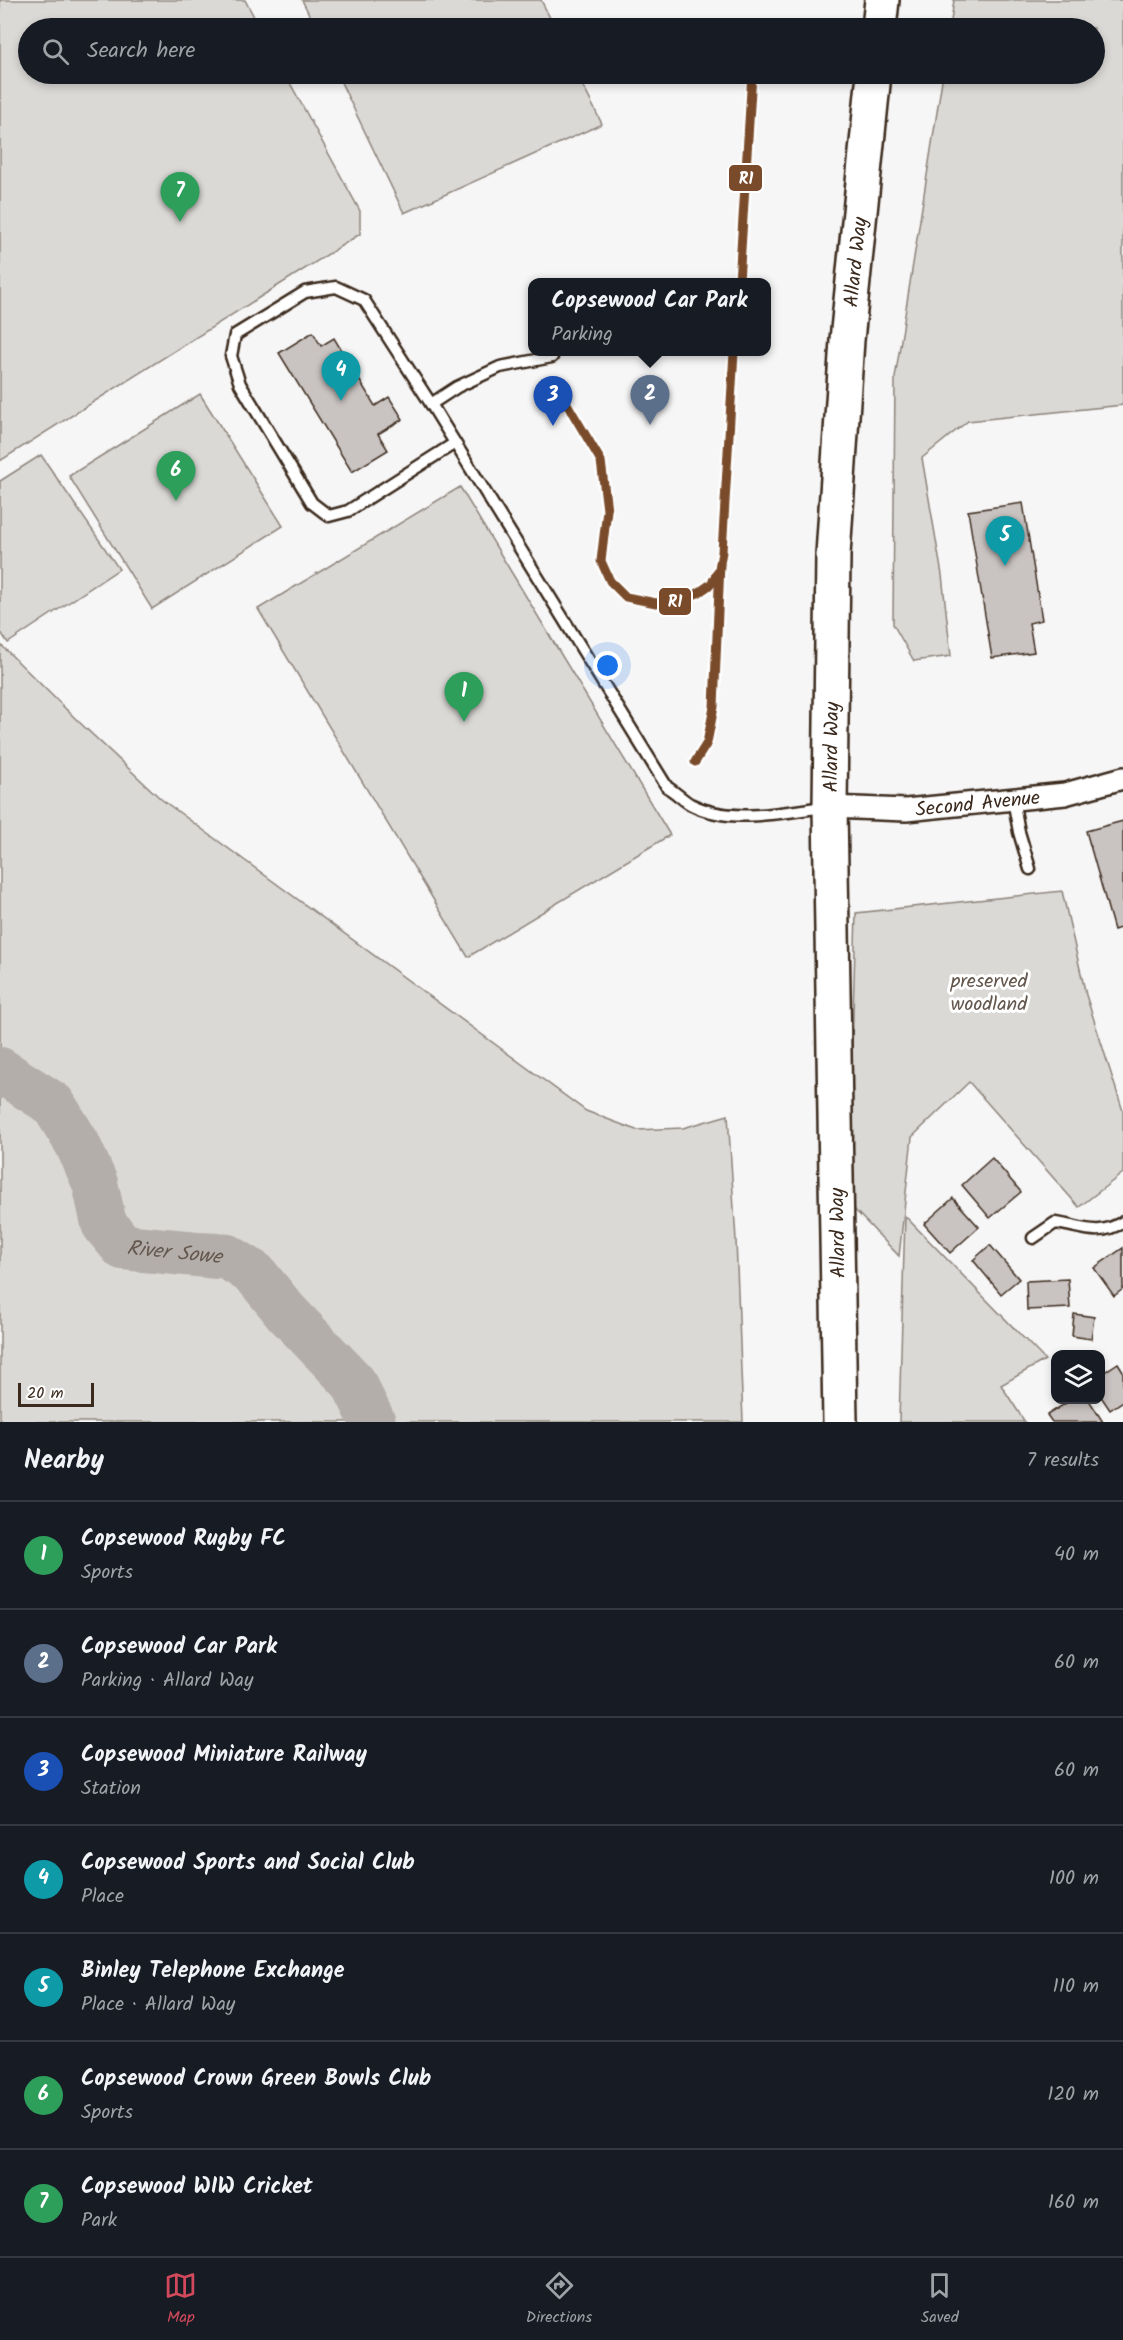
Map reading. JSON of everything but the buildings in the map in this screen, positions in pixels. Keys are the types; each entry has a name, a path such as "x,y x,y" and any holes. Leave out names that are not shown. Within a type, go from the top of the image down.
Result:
{"main road":[{"path":"880,18 882,0"},
{"name":"Allard Way","path":"840,1422 830,807 833,555 847,340 873,84"}],"street":[{"name":"Second Avenue","path":"830,807 906,810 1013,800 1065,794 1123,778"}],"lane":[{"path":"455,443 348,511 329,516 312,503 240,384 231,356 235,334 306,292 336,287 364,300 431,404 667,787 690,804 716,813 750,815 830,807"},
{"path":"431,404 457,387 500,367 552,357"},
{"path":"1013,800 1019,832 1030,869"},
{"path":"1033,1238 1055,1223 1087,1231 1115,1227 1123,1222"}],"green space":[{"path":"0,0 245,0 255,18 18,18 18,84 290,84 360,211 360,234 0,461"},
{"path":"302,0 541,0 550,18 311,18"},
{"path":"954,0 1123,0 1123,405 968,421 922,458 942,575 951,656 914,661 893,624 895,378 941,84 1105,84 1105,18 951,18"},
{"path":"342,84 582,84 602,124 404,213"},
{"path":"200,394 283,526 152,609 69,476"},
{"path":"41,455 119,569 8,643 0,631 0,481"},
{"path":"460,487 670,835 468,957 258,609"},
{"path":"0,644 161,799 586,1111 636,1130 683,1128 728,1115 736,1240 743,1422 0,1422"},
{"name":"preserved woodland","path":"1062,891 1086,995 1123,1111 1123,1173 1079,1207 969,1082 912,1137 899,1256 852,1207 851,1084 856,913"},
{"path":"905,1216 1045,1360 1001,1385 1025,1422 899,1422"}],"waterway":[{"name":"River Sowe","path":"0,1070 53,1104 77,1143 95,1183 104,1224 123,1247 228,1257 255,1274 286,1312 353,1382 373,1422"}],"transit line":[{"name":"R1","path":"739,278 751,84"},
{"name":"R1","path":"560,392 601,461 607,510 601,561 610,581 626,597 656,603 676,601 698,593 711,584 719,569 722,552 734,356"},
{"name":"R1","path":"695,762 707,743 714,707 720,564"}],"place":[{"name":"Copsewood WIW Cricket","path":"180,222"},
{"name":"Copsewood Sports and Social Club","path":"341,401"},
{"name":"Copsewood Car Park","path":"650,425"},
{"name":"Copsewood Miniature Railway","path":"553,426"},
{"name":"Copsewood Crown Green Bowls Club","path":"176,501"},
{"name":"Binley Telephone Exchange","path":"1005,566"},
{"name":"Copsewood Rugby FC","path":"464,722"}]}
